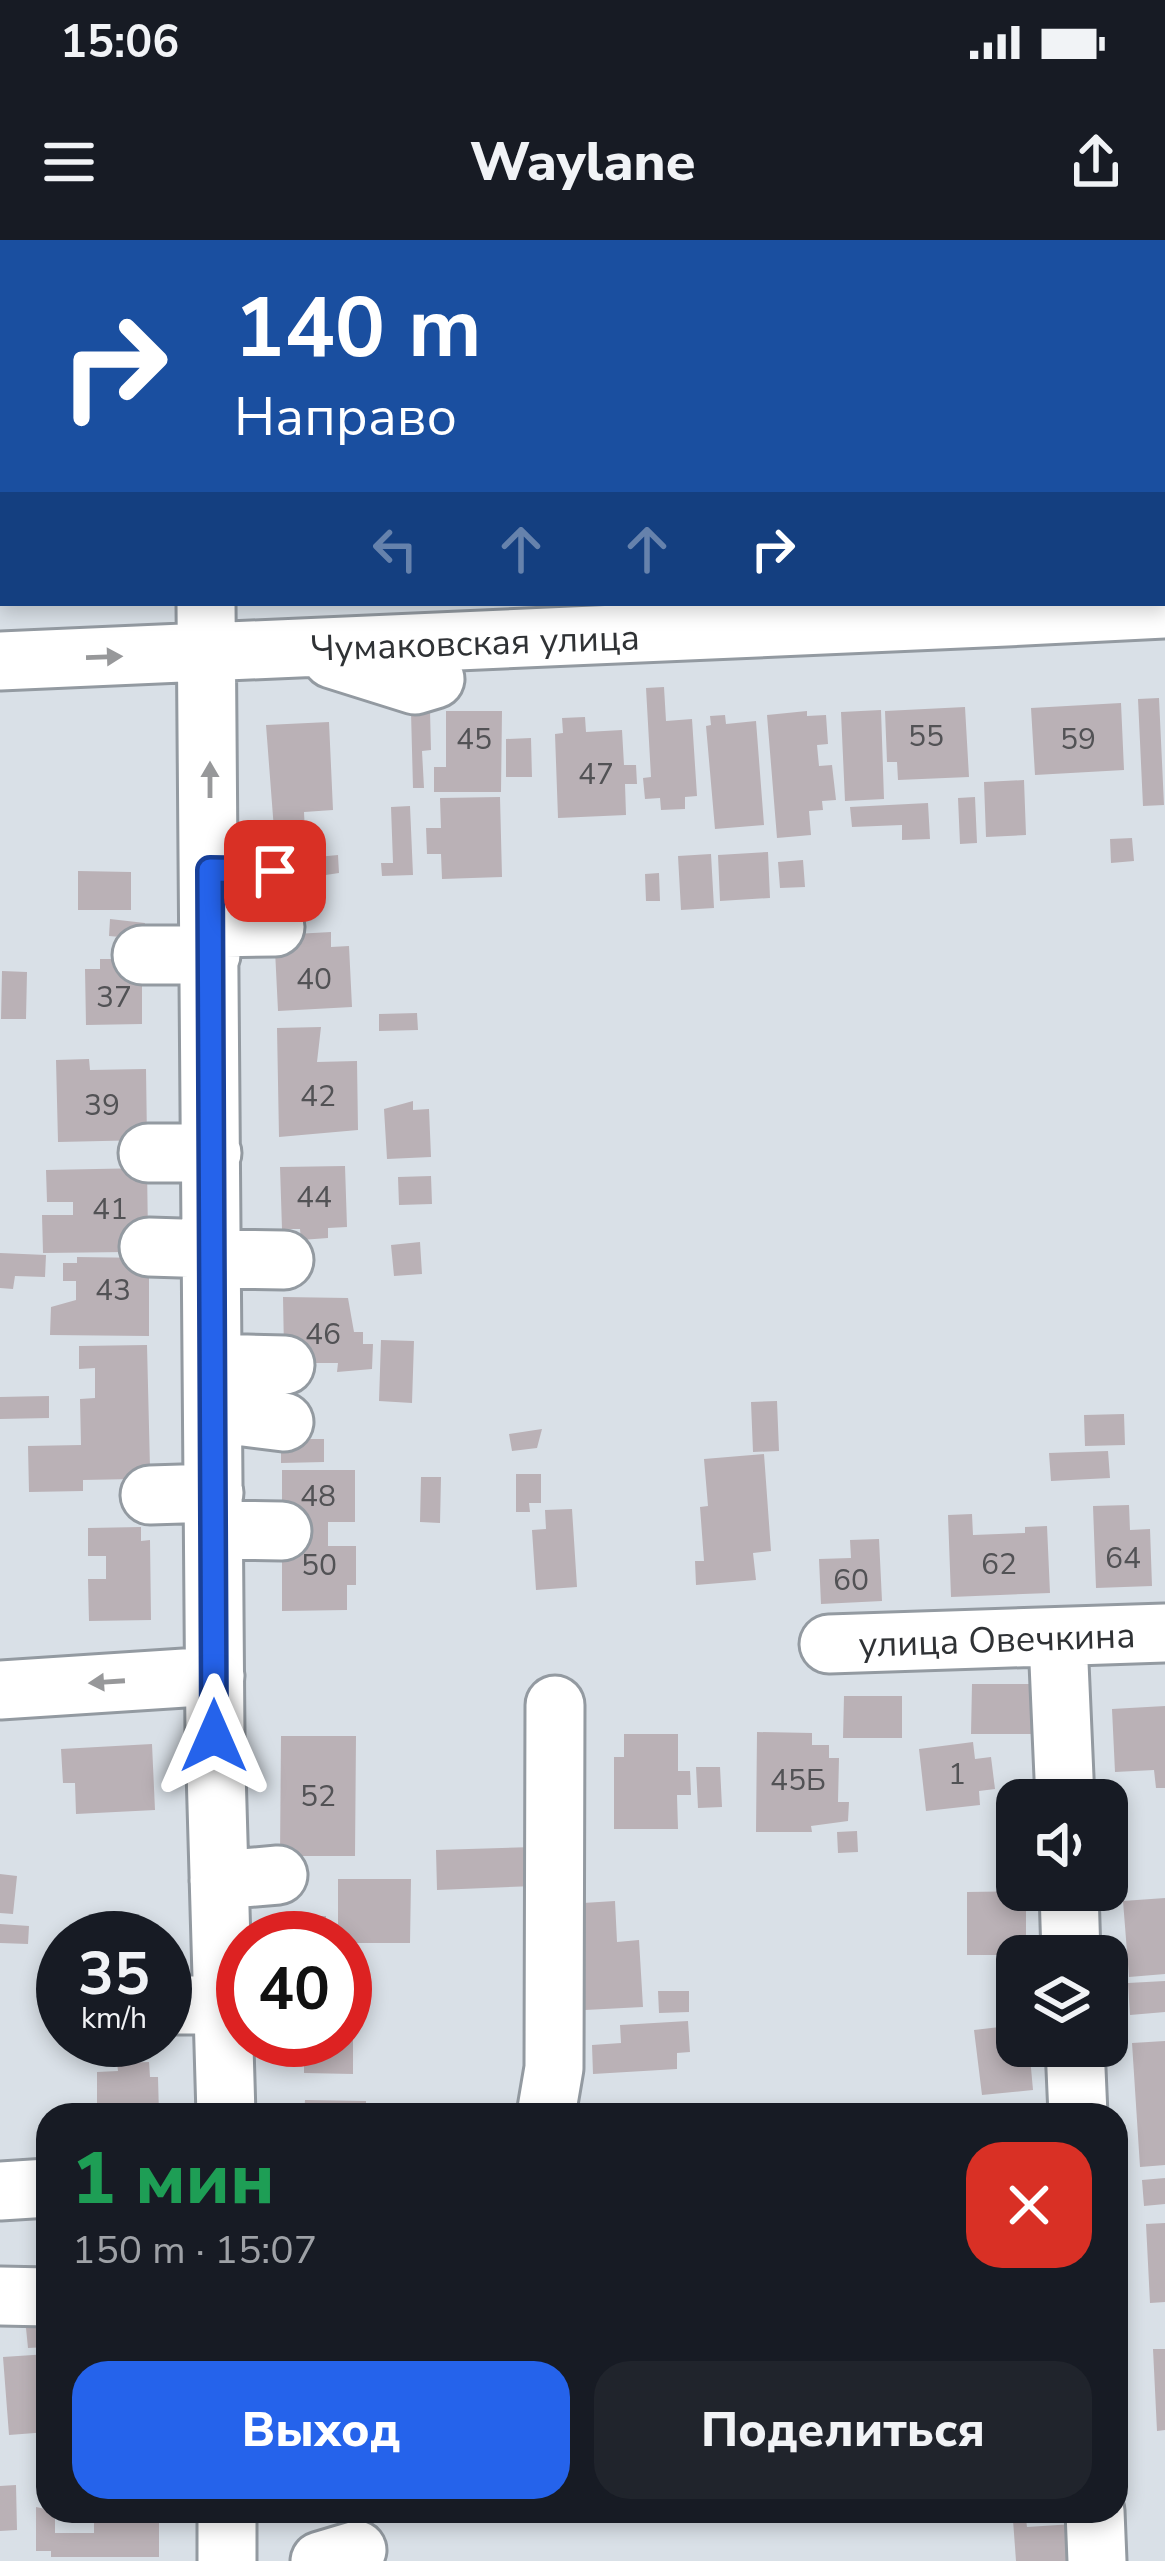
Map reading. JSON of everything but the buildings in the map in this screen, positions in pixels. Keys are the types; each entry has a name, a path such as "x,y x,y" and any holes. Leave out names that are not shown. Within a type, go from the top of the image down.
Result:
{"street":[{"path":"348,606 306,647 362,672 415,685 435,679"},
{"name":"Чумаковская улица","path":"0,661 207,627 306,647 587,639 1165,609"},
{"path":"207,627 220,1911"},
{"path":"142,955 211,941 275,899 210,870"},
{"path":"148,1154 212,1154"},
{"path":"148,1247 284,1260"},
{"path":"150,1495 214,1450 285,1365"},
{"path":"214,1450 283,1436"},
{"path":"214,1450 282,1531"},
{"name":"улица Овечкина","path":"829,1644 1165,1633"},
{"path":"1058,1640 1064,1779"},
{"path":"0,1690 215,1676"},
{"path":"548,2103 554,2068 555,1705"},
{"path":"219,1880 278,1875"},
{"path":"225,2067 226,2103"},
{"path":"1076,2067 1077,2103"},
{"path":"0,2191 36,2189"},
{"path":"0,2296 36,2297"},
{"path":"227,2523 227,2561"},
{"path":"1095,2523 1097,2561"}],"route":[{"path":"214,1736 210,870 275,871"}]}
